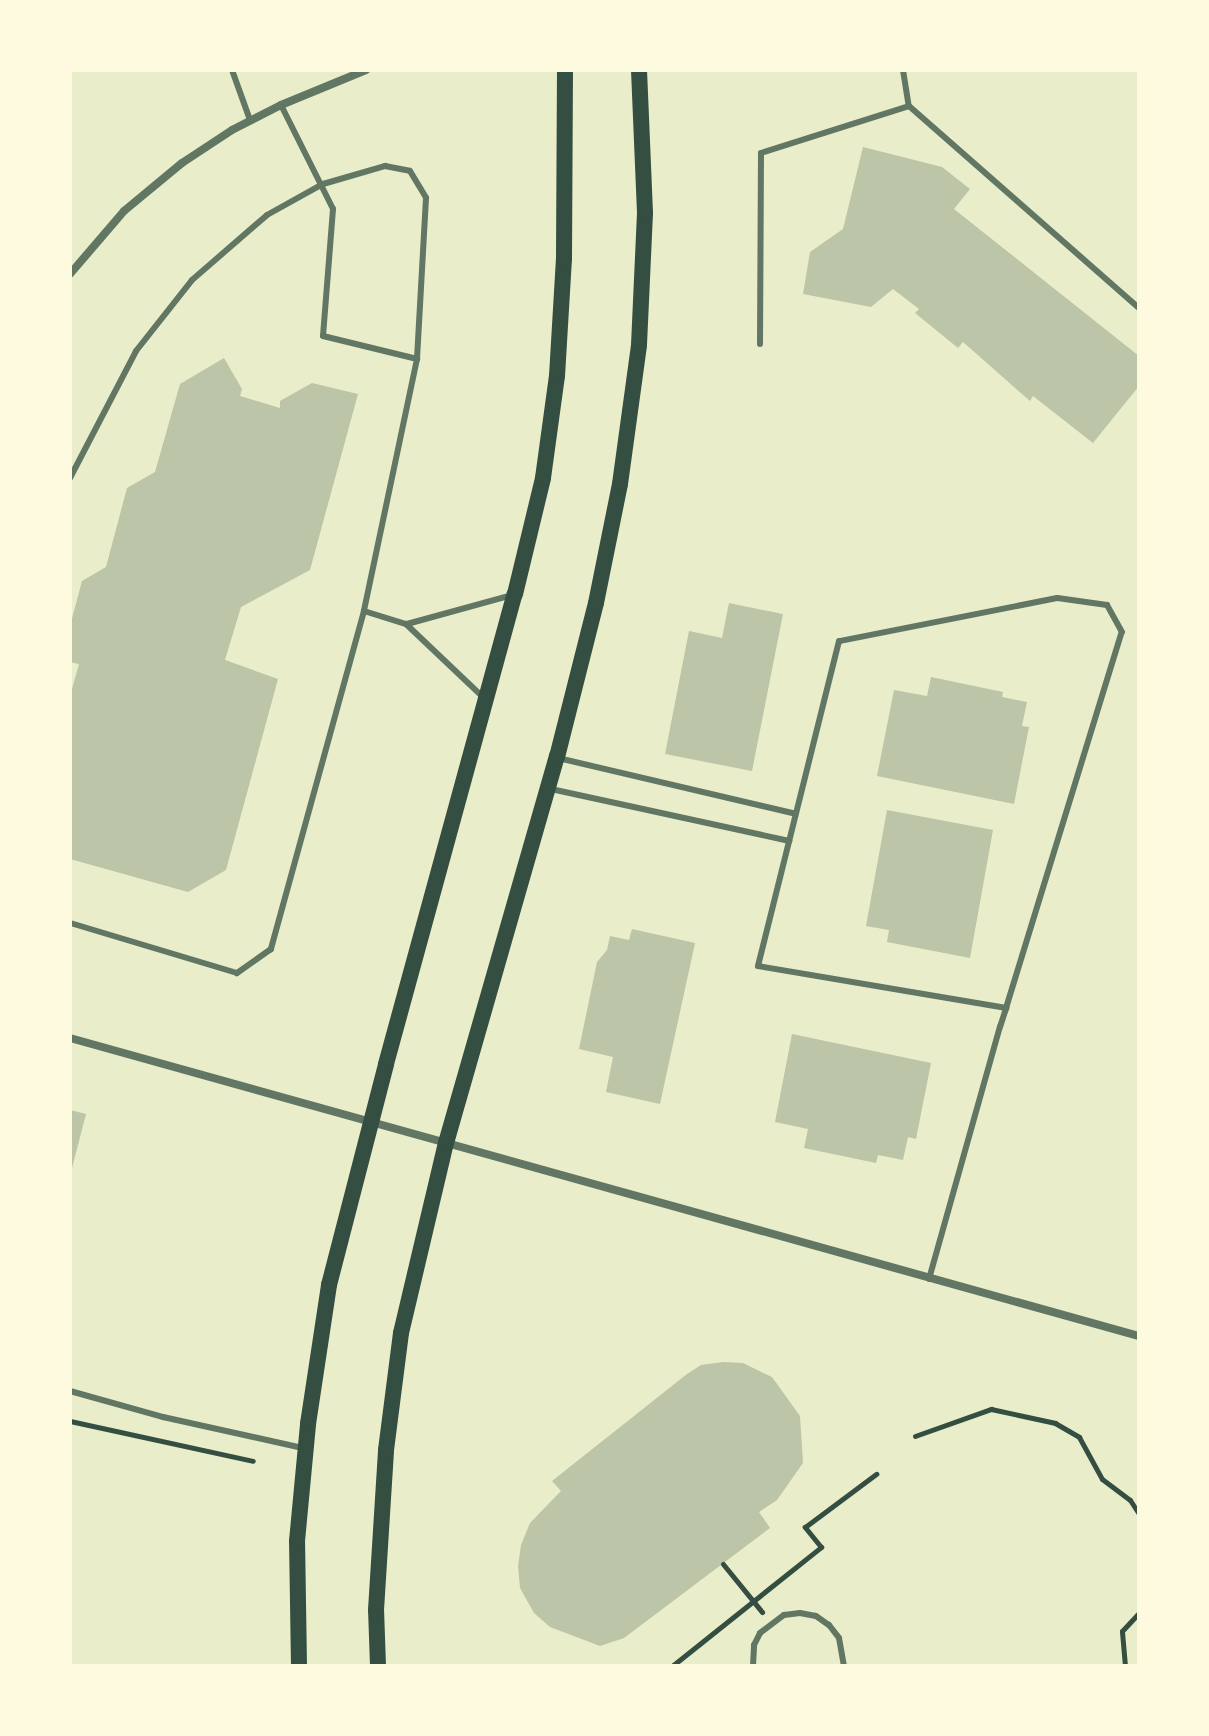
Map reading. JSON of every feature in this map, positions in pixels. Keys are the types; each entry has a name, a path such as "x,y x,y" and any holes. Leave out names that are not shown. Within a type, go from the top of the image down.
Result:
{"main road":[{"path":"299,1666 297,1541 306,1449 329,1285 487,700 543,478 557,376 564,259 565,70"},
{"path":"378,1666 376,1610 385,1465 399,1347 446,1143 557,757 596,603 620,484 639,345 645,213 639,70"}],"street":[{"path":"70,274 124,211 182,163 250,120 366,70"},
{"path":"70,1038 1139,1336"}],"lane":[{"path":"232,70 250,120"},
{"path":"903,70 909,106 1139,308"},
{"path":"281,105 333,209 323,336 417,359"},
{"path":"760,344 761,153 909,106"},
{"path":"70,478 136,351 192,280 267,215 323,184 385,166 410,171 426,198 417,359 364,611 271,949 237,973 70,923"},
{"path":"406,624 515,594"},
{"path":"929,1279 1006,1008 1122,632 1107,605 1057,598 839,641 758,966 1006,1008"},
{"path":"364,611 406,624 487,700"},
{"path":"557,757 796,814"},
{"path":"548,788 789,841"},
{"path":"70,1391 306,1449"},
{"path":"753,1666 754,1645 770,1622 800,1613 816,1616 839,1638 844,1666"}],"path":[{"path":"915,1436 991,1409 1055,1423 1079,1437 1102,1479 1130,1500 1139,1514"},
{"path":"70,1421 253,1461"},
{"path":"672,1666 821,1547 805,1527 876,1474"},
{"path":"723,1564 770,1622"},
{"path":"1125,1666 1120,1642 1122,1631 1139,1613"}],"building":[{"path":"863,147 942,167 970,189 954,209 1139,356 1139,386 1093,443 1033,396 1030,401 963,342 958,348 915,313 919,309 893,289 871,307 803,294 810,252 843,229"},
{"path":"224,358 242,389 240,396 280,408 280,401 312,383 358,394 310,570 241,607 225,660 278,679 226,870 188,892 70,859 70,696 79,664 70,662 70,626 82,581 106,567 127,488 155,472 180,384"},
{"path":"729,603 783,614 752,771 665,754 689,631 722,638"},
{"path":"931,677 1003,692 1002,697 1027,702 1022,726 1029,727 1014,804 877,776 894,690 927,696"},
{"path":"887,810 993,830 970,958 887,942 889,930 866,926"},
{"path":"632,929 695,943 660,1104 606,1092 613,1057 579,1049 597,962 607,950 610,936 629,940"},
{"path":"792,1034 931,1063 916,1139 908,1137 903,1160 878,1155 876,1163 804,1148 808,1129 775,1122"},
{"path":"70,1110 86,1114 72,1168 70,1167"},
{"path":"743,1363 772,1377 800,1416 803,1463 777,1500 759,1512 770,1528 624,1638 600,1646 550,1627 534,1613 520,1588 518,1566 521,1545 530,1523 561,1491 552,1481 687,1374 701,1365"}]}
